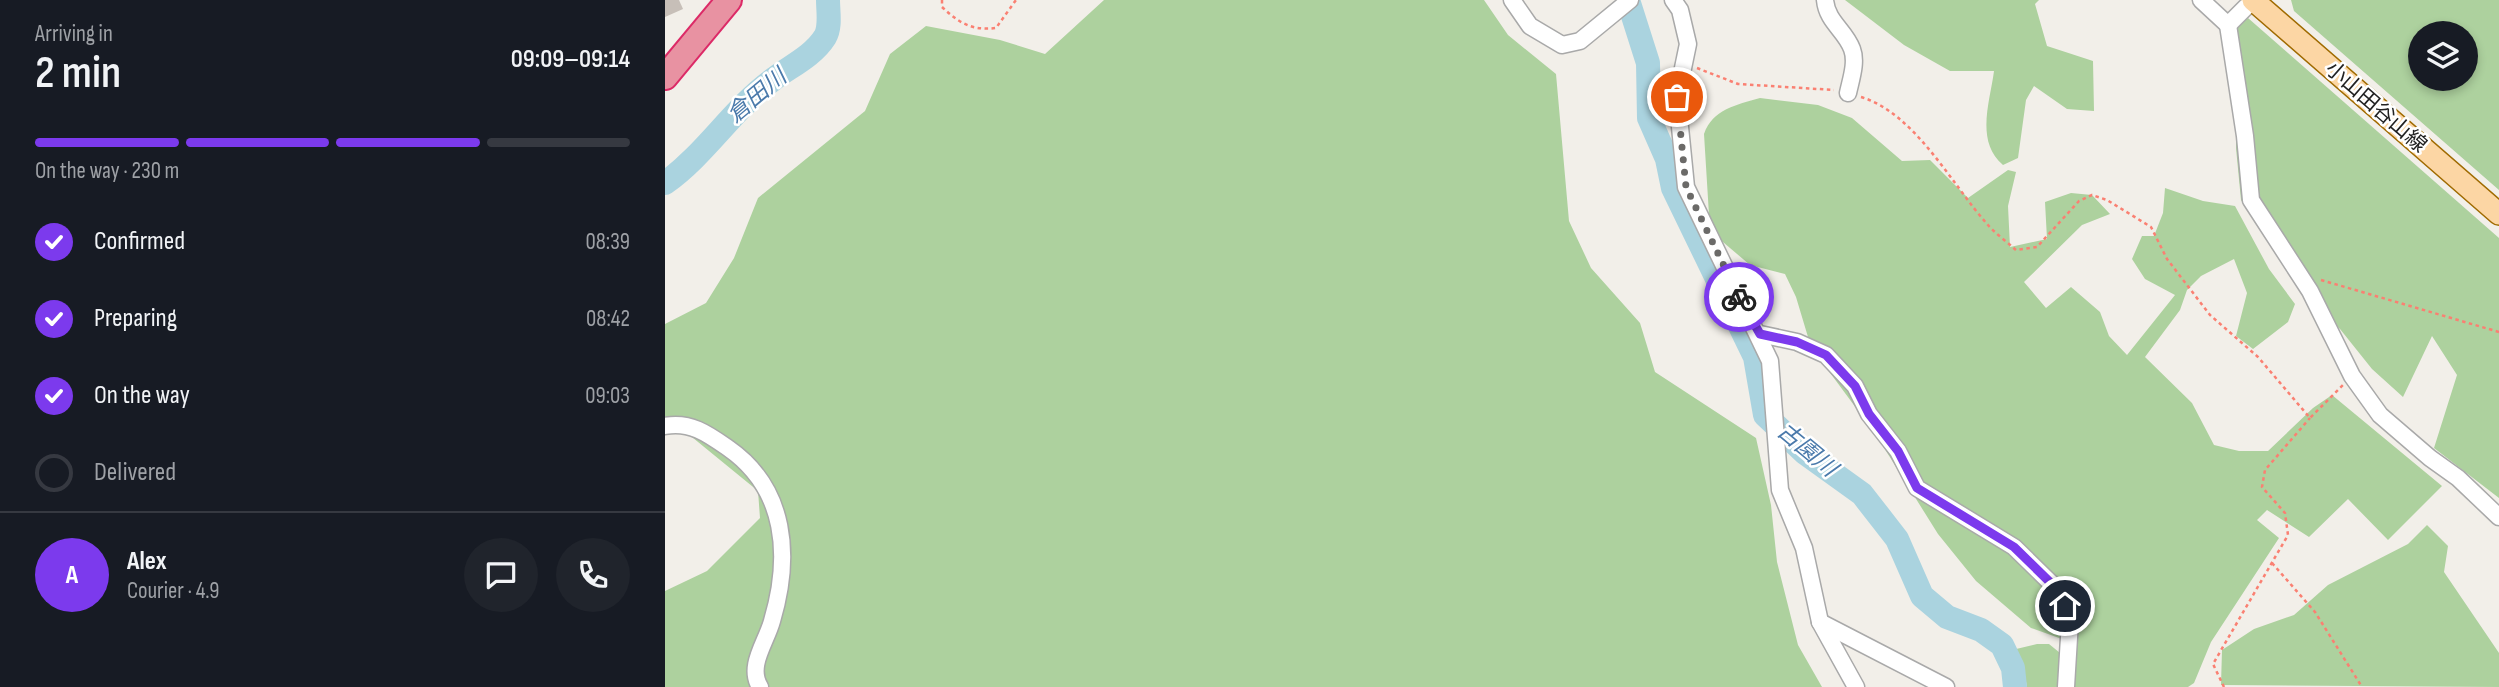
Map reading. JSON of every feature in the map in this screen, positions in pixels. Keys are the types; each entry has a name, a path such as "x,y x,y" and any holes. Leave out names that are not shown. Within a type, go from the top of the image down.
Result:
{"highway":[{"path":"665,77 729,0"}],"main road":[{"name":"小山田谷山線","path":"2253,0 2499,214"}],"street":[{"path":"1512,0 1530,26 1562,45 1580,41 1627,2"},
{"path":"1673,0 1684,20 1688,44 1677,97 1686,187 1760,334 1770,360 1775,395 1775,451 1780,489 1804,548 1820,622 1856,687"},
{"path":"1825,0 1833,24 1851,47 1854,62 1848,93"},
{"path":"2201,0 2228,25 2245,136 2251,200 2333,333 2352,376 2380,415 2458,478 2499,517"},
{"path":"2228,25 2253,0"},
{"path":"1760,334 1797,342 1826,355 1855,386 1869,414 1898,451 1917,488 2014,547 2060,592 2070,621 2066,687"},
{"path":"665,426 679,423 695,427 721,443 745,460 774,500 781,526 779,588 772,622 755,668 760,687"},
{"path":"1820,622 1946,687"}],"path":[{"path":"942,0 942,7 959,23 979,30 996,28 1016,0"},
{"path":"1684,63 1738,84 1823,87 1875,101 1918,137 1989,226 2016,250 2037,247 2079,201 2092,195 2107,200 2151,227 2167,259 2210,315 2258,357 2310,418"},
{"path":"2302,279 2330,281 2499,332"},
{"path":"2224,687 2213,664 2288,535 2285,513 2262,487 2265,470 2310,418 2352,376"},
{"path":"2272,563 2315,612 2362,687"}],"green space":[{"path":"1104,0 1484,0 1508,35 1556,74 1569,221 1591,268 1640,323 1655,372 1756,438 1771,505 1777,562 1798,645 1822,687 665,687 665,591 707,571 760,518 758,491 676,424 665,433 665,324 706,303 734,258 758,198 865,111 890,54 926,26 1000,40 1045,54"},
{"path":"1845,0 2039,0 2035,4 2047,46 2093,61 2094,111 2067,109 2034,86 2026,100 2018,158 2003,165 1989,145 1987,133 1994,71 1950,71 1904,45"},
{"path":"2291,0 2499,0 2499,190 2294,11"},
{"path":"2248,18 2499,238 2499,498 2434,448 2457,375 2432,336 2403,397 2372,369 2340,329 2312,305 2241,200 2236,148 2236,29"},
{"path":"1760,98 1818,105 1852,118 1902,161 1930,160 1968,198 2008,170 2016,172 2008,206 2010,247 2047,239 2045,202 2071,193 2092,195 2110,214 2082,225 2024,282 2046,308 2071,287 2100,312 2109,336 2127,355 2175,295 2145,279 2132,259 2142,236 2154,236 2163,213 2165,188 2203,201 2235,206 2269,269 2295,304 2288,322 2253,349 2236,336 2247,293 2234,259 2201,276 2187,290 2180,310 2145,357 2192,403 2214,445 2239,451 2268,451 2313,408 2332,395 2442,486 2388,540 2348,499 2309,537 2267,510 2257,520 2279,538 2211,642 2194,683 2188,687 2075,687 2073,643 2031,628 1976,581 1938,534 1876,435 1811,347 1796,297 1785,274 1750,265 1710,231 1704,134 1719,113"},
{"path":"2427,525 2448,546 2444,572 2499,653 2499,687 2221,685 2222,650 2254,629 2294,615 2328,585 2408,544"},
{"path":"2049,644 2065,657 2062,687 2027,687 2022,660 2012,650"}],"building":[{"path":"665,0 679,0 683,9 665,17"}],"waterway":[{"name":"倉田川","path":"665,183 694,159 760,90 820,44 828,29 828,0"},
{"name":"古園川","path":"1628,0 1648,63 1649,118 1667,159 1673,188 1755,357 1765,415 1805,453 1862,494 1897,539 1922,596 1947,617 1981,630 2002,645 2013,668 2015,687"}],"way so far":[{"path":"1677,97 1682,172 1686,187 1739,297"}],"route":[{"path":"1739,297 1760,334 1797,342 1826,355 1855,386 1869,414 1898,451 1917,488 2014,547 2060,592 2065,606"}]}
